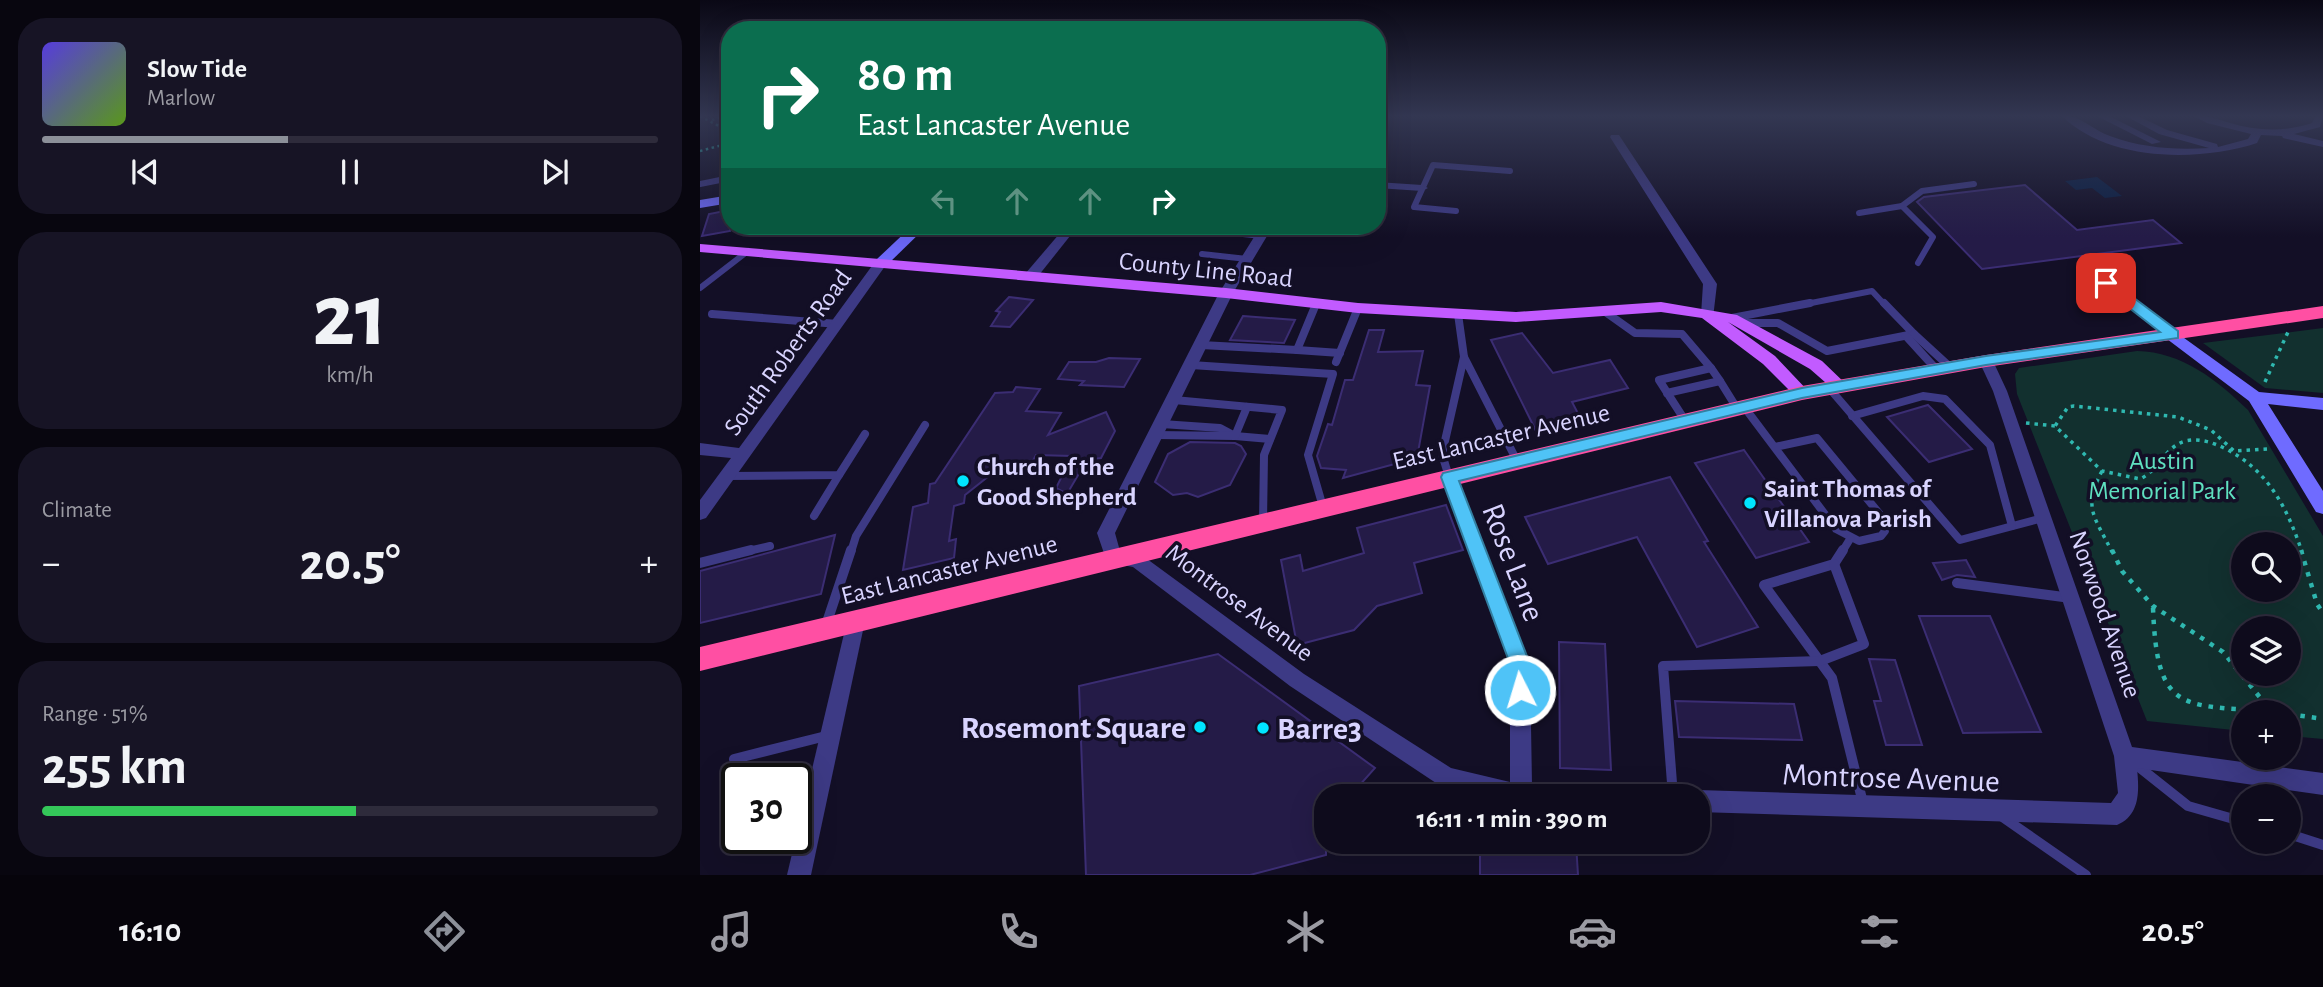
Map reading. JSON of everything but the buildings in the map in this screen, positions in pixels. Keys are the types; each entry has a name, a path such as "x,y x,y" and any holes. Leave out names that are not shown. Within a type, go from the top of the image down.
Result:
{"highway":[{"name":"East Lancaster Avenue","path":"700,659 1112,557 1802,393 1986,360 2323,312"}],"main road":[{"name":"County Line Road","path":"700,247 1226,293 1358,308 1516,317 1661,307 1738,320 1816,365 1834,387"},
{"name":"County Line Road","path":"1708,315 1769,360 1802,393"}],"street":[{"path":"1627,156 1710,284 1708,315"},
{"path":"1386,186 1422,188"},
{"path":"700,204 721,200"},
{"name":"South Roberts Road","path":"700,513 882,262 910,235"},
{"path":"1030,277 1065,235"},
{"path":"1112,557 1106,533 1226,293 1262,235"},
{"path":"2106,283 2173,335 2259,393 2323,404"},
{"name":"Norwood Avenue","path":"1986,360 2010,421 2125,756 2129,795 2117,814 2083,815"},
{"path":"2259,393 2286,447 2323,507"},
{"path":"700,449 744,454"},
{"name":"Rose Lane","path":"1449,477 1520,664 1521,784"},
{"name":"Montrose Avenue","path":"1112,557 1137,561 1297,680 1447,778 1473,784"},
{"path":"799,875 856,621"},
{"path":"2125,756 2323,784"},
{"name":"Montrose Avenue","path":"1710,802 2083,815"}],"lane":[{"path":"1456,211 1414,207 1433,165 1510,171"},
{"path":"700,184 721,180"},
{"path":"1859,213 1902,206 1923,191 1974,184"},
{"path":"1902,206 1933,237 1918,263"},
{"path":"700,288 748,251"},
{"path":"1202,254 1247,259"},
{"path":"1738,320 1872,291 1943,368"},
{"path":"1297,350 1316,304"},
{"path":"1336,362 1358,308"},
{"path":"1604,311 1635,333 1682,334 1775,447 1836,529 1850,539 1867,542 1881,536 1885,531 1883,518 1817,438 1775,447"},
{"path":"1458,313 1464,357 1517,461"},
{"path":"712,314 838,324"},
{"path":"1738,320 1776,320 1826,351 1910,335"},
{"path":"1910,335 1943,368"},
{"path":"1201,345 1340,353"},
{"path":"1449,477 1442,454 1464,357"},
{"path":"1191,365 1333,374 1308,455 1323,507"},
{"path":"1686,422 1659,380 1711,368"},
{"path":"1667,393 1720,381"},
{"path":"1834,387 1852,416 1960,540 2043,518"},
{"path":"1852,416 1923,396 1945,399 1990,445 2012,526"},
{"path":"1174,400 1282,410 1264,455 1263,522"},
{"path":"1235,436 1247,407"},
{"path":"825,628 856,536 925,425"},
{"path":"1159,429 1270,439"},
{"path":"814,516 865,433"},
{"path":"728,476 839,475"},
{"path":"1850,539 1834,564 1764,585 1832,678 1864,807"},
{"path":"700,563 770,546"},
{"path":"1672,784 1663,666 1820,661 1864,644 1834,564"},
{"path":"1957,583 2071,598"},
{"path":"734,759 830,735"},
{"path":"2125,756 2188,806 2231,818"},
{"path":"1996,812 2086,875"},
{"path":"2301,838 2323,845"}],"path":[{"path":"2259,393 2289,330 2277,332"},
{"path":"2056,424 2068,407 2178,417 2211,430 2258,470 2273,488 2290,518 2323,613"},
{"path":"2010,421 2056,424 2102,471 2140,479 2146,477 2172,447 2185,441 2207,442 2234,452 2286,447"},
{"path":"2102,471 2090,494 2093,514 2122,571 2154,606 2224,652 2264,700"},
{"path":"2154,606 2155,663 2162,682 2175,697 2195,706 2231,709"},
{"path":"2301,716 2323,719"}],"green space":[{"path":"2323,328 2323,393 2265,388 2203,343"},
{"name":"Austin Memorial Park","path":"2137,351 2153,353 2169,356 2198,370 2224,388 2248,410 2323,536 2323,739 2301,737 2301,700 2231,700 2231,730 2147,721 2017,394 2015,374 2019,368"}],"water":[{"path":"2097,177 2122,196 2105,198 2092,188 2076,190 2065,181"}],"place":[{"name":"Church of the Good Shepherd","path":"963,481"},
{"name":"Saint Thomas of Villanova Parish","path":"1750,503"},
{"name":"Rosemont Square","path":"1200,727"},
{"name":"Barre3","path":"1263,728"}],"route":[{"path":"1520,690 1520,664 1449,477 1802,393 1986,360 2173,335 2106,283"}]}
